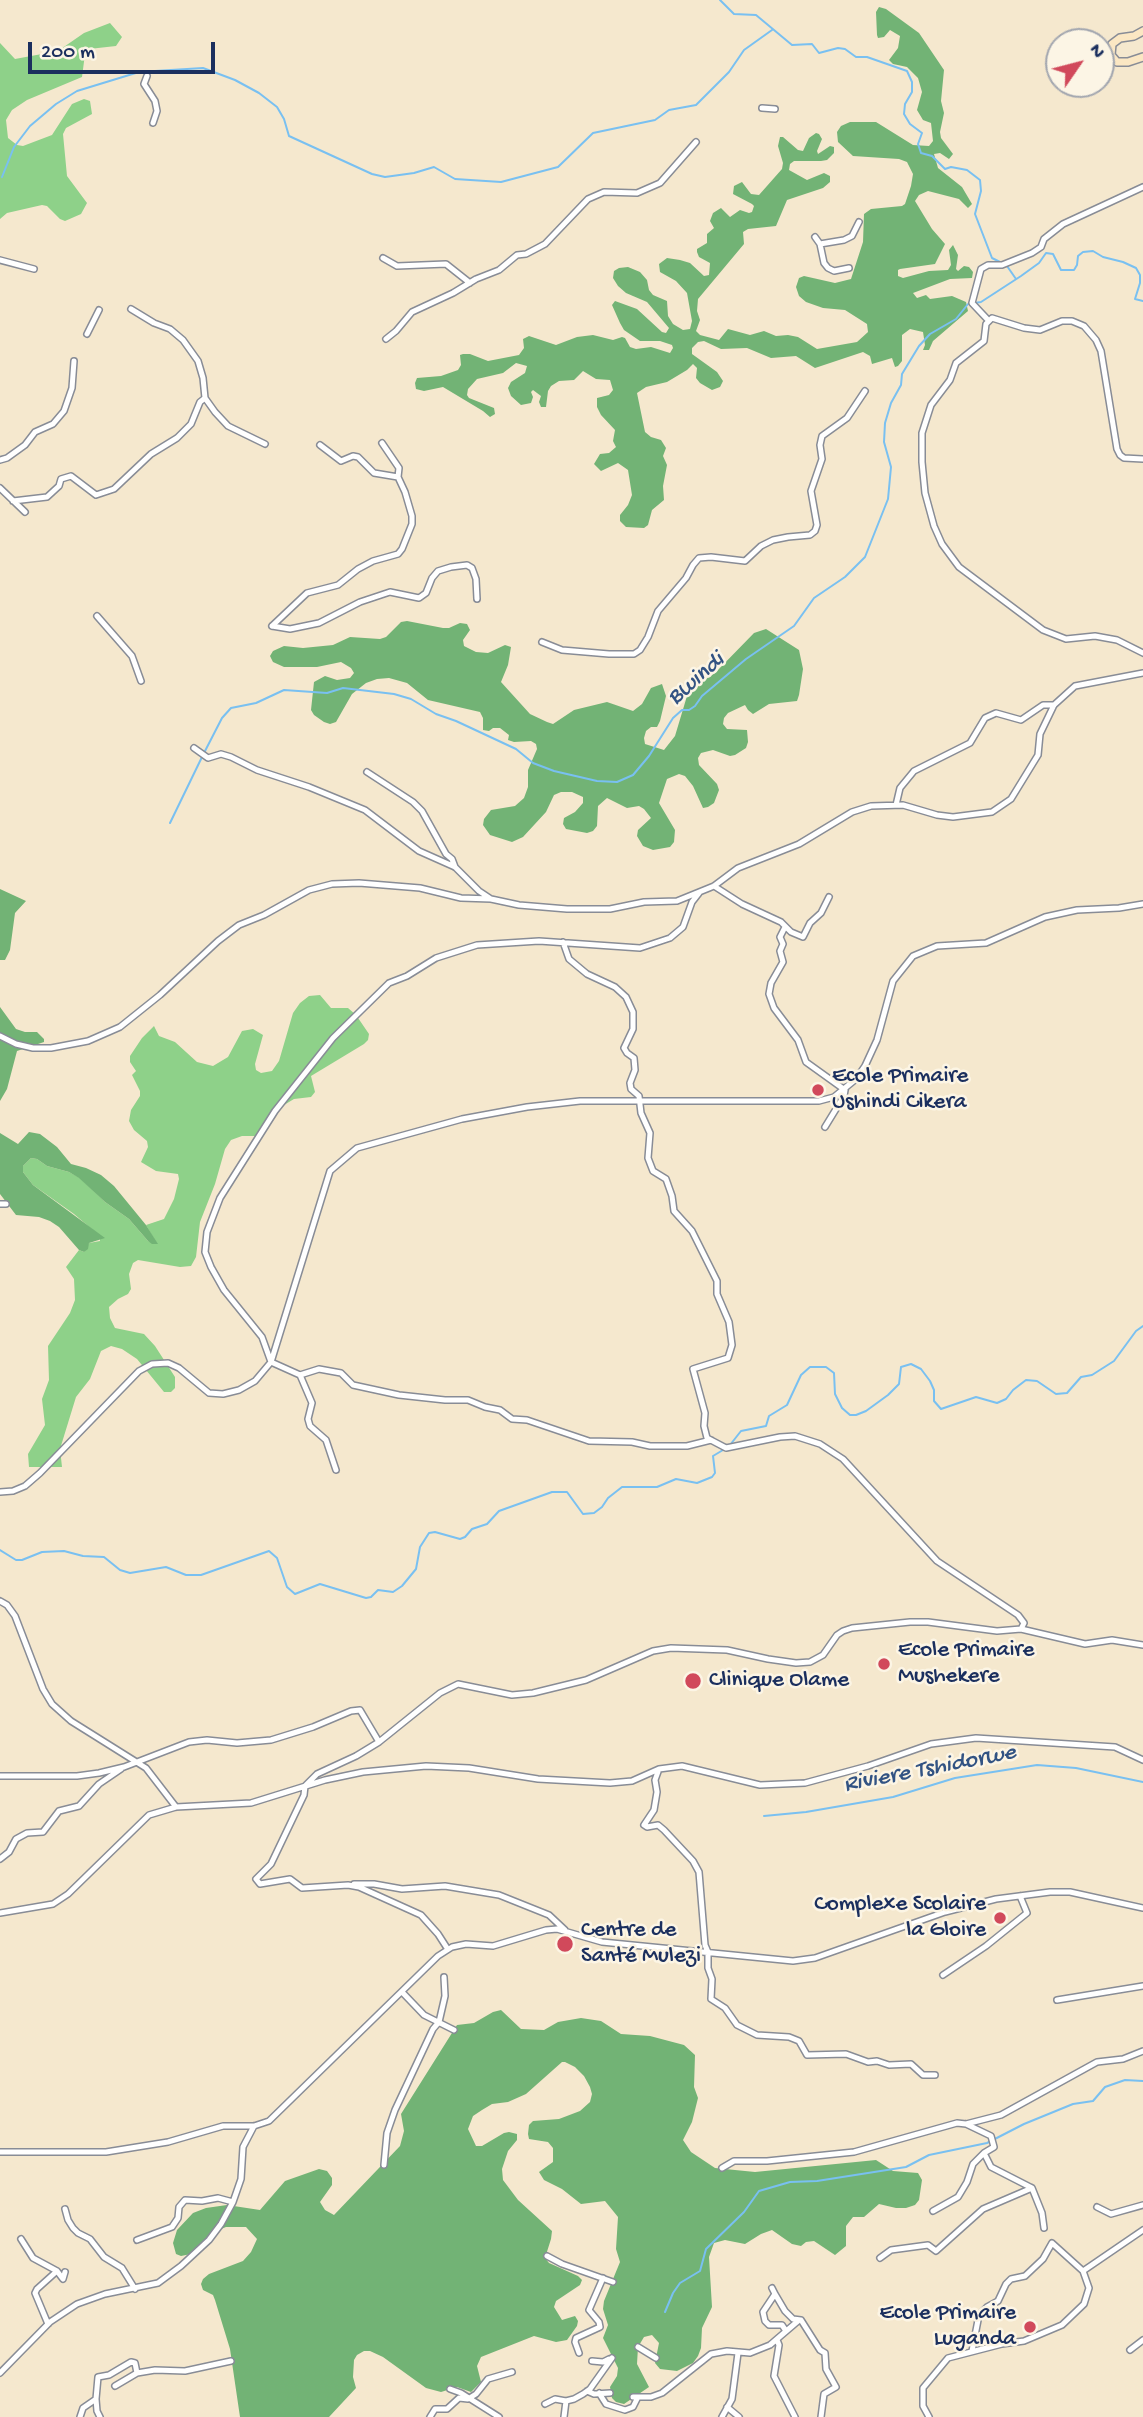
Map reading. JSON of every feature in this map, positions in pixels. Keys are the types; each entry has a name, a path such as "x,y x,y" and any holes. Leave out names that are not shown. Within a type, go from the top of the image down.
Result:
{"street":[{"path":"1143,31 1120,38 1112,44 1111,55 1117,62 1143,57"},
{"path":"147,76 144,83 155,101 157,111 153,123"},
{"path":"762,108 775,109"},
{"path":"386,339 412,312 499,270 517,255 526,254 545,244 587,199 604,192 637,193 660,183 696,142"},
{"path":"989,321 972,303 981,269 988,265 1002,265 1032,253 1063,224 1143,187"},
{"path":"820,244 852,236 859,222"},
{"path":"815,237 828,268 834,271 849,268"},
{"path":"383,258 397,266 446,264 470,283"},
{"path":"0,260 34,269"},
{"path":"131,309 170,329 183,340 198,361 205,398 228,426 265,444"},
{"path":"87,334 99,310"},
{"path":"989,321 995,319 1040,330 1062,321 1072,321 1084,326 1101,351 1116,449 1124,458 1143,459"},
{"path":"989,321 984,341 956,363 950,380 932,405 922,433 926,493 934,526 942,544 959,567 1044,630 1066,639 1095,636 1117,640 1143,653"},
{"path":"0,460 8,458 35,432 53,424 64,411 72,388 74,361"},
{"path":"542,642 562,650 634,654 648,637 658,611 687,578 699,558 745,561 761,546 773,541 810,535 817,525 811,491 822,459 822,436 847,418 865,391"},
{"path":"13,501 47,497 59,486 61,479 71,476 96,495 114,489 151,454 177,438 191,424 200,402 205,398"},
{"path":"382,443 399,468 398,477 405,492 412,524 398,554 373,561 344,578 338,585 307,593 272,626 290,629 319,622 360,602 390,592 419,598 426,593 438,571 451,567 467,565 472,568 476,579 477,599"},
{"path":"320,446 341,461 353,456 358,457 374,473 398,477"},
{"path":"0,490 25,512"},
{"path":"97,616 132,656 141,681"},
{"path":"0,1036 33,1048 51,1048 88,1041 143,1009 239,925 264,915 309,890 332,884 359,883 420,888 461,898 519,905 610,909 644,902 677,901 700,892 714,886 738,868 799,845 824,827 852,812 871,806 896,805 953,817 992,812 1011,799 1038,755 1040,734 1054,705 1075,686 1143,673"},
{"path":"896,805 900,788 914,771 970,743 985,718 996,712 1021,720 1043,705 1054,705"},
{"path":"194,748 208,758 221,754 231,757 257,770 309,787 365,810 419,851 455,867"},
{"path":"367,772 413,802 422,811 455,867 491,900"},
{"path":"714,886 803,937 829,897"},
{"path":"700,892 692,902 683,927 670,938 640,948 563,942 477,945 436,958 407,976 389,983 333,1038 275,1111 220,1198 207,1232 205,1252 224,1290 262,1336 271,1362 300,1375 319,1369 341,1373 353,1385 398,1395 445,1400 468,1399 485,1408 500,1410 512,1419 527,1420 589,1441 687,1446 711,1440"},
{"path":"0,1492 25,1486 139,1371 152,1364 168,1363 179,1368 209,1393 223,1394 239,1390 256,1381 271,1362 330,1171 357,1147 462,1119 579,1101 818,1101 834,1097 856,1079 865,1066 877,1041 893,981 913,956 937,946 986,943 1045,917 1077,910 1143,904"},
{"path":"785,927 780,937 783,944 780,951 783,962 771,983 769,994 774,1009 798,1040 806,1062 845,1090"},
{"path":"563,942 569,959 587,974 615,987 626,997 633,1012 633,1029 624,1048 635,1058 635,1070 630,1083 631,1089 639,1096 641,1113 650,1133 648,1158 653,1171 666,1179 674,1212 692,1231 717,1281 717,1294 729,1322 732,1345 728,1358 693,1368 705,1413 707,1438 726,1448 795,1436 820,1444 843,1459 937,1561 1018,1615 1024,1623 1021,1629"},
{"path":"825,1127 845,1096 845,1090"},
{"path":"300,1375 312,1403 308,1419 310,1426 326,1440 336,1471"},
{"path":"0,1601 7,1605 15,1616 43,1689 52,1704 71,1721 137,1761 161,1786 176,1807"},
{"path":"567,1932 549,1915 499,1895 445,1886 402,1889 374,1884 302,1888 290,1879 260,1884 256,1879 271,1864 304,1795 304,1786 317,1774 379,1742 440,1693 458,1684 512,1695 533,1693 586,1680 653,1651 671,1648 727,1650 768,1659 810,1662 822,1655 843,1631 928,1622 979,1630 1021,1629 1074,1643 1112,1640 1143,1645"},
{"path":"0,1858 9,1853 16,1839 27,1833 43,1832 58,1811 79,1806 99,1784 124,1767 188,1742 207,1740 237,1743 271,1740 360,1710 379,1742"},
{"path":"0,1913 53,1905 68,1894 149,1815 176,1807 251,1803 304,1786 363,1772 426,1766 469,1768 538,1779 610,1783 632,1781 659,1769 682,1766 760,1785 805,1783 868,1766 931,1744 976,1738 1115,1747 1143,1760"},
{"path":"0,1776 77,1776 124,1767"},
{"path":"659,1769 654,1810 644,1825 658,1825 664,1830 693,1861 699,1872 712,1999 725,2008 737,2025 757,2035 789,2037 799,2041 807,2055 846,2054 868,2062 911,2064 923,2075 935,2075"},
{"path":"348,1885 359,1887 421,1915 447,1948"},
{"path":"0,2152 106,2152 168,2142 223,2126 254,2126 269,2122 447,1948 466,1944 493,1946 545,1930 567,1932 602,1942 781,1961 815,1958 974,1903 1020,1896 1070,1892 1143,1908"},
{"path":"943,1975 986,1946 1027,1913 1020,1896"},
{"path":"384,2165 387,2133 398,2102 433,2029 439,2022 445,1996 444,1977"},
{"path":"1057,2000 1143,1986"},
{"path":"402,1992 424,2015 454,2030"},
{"path":"966,2124 1001,2115 1097,2062 1122,2059 1143,2051"},
{"path":"722,2168 734,2161 767,2161 854,2152 957,2123 966,2124 991,2136 994,2147 973,2164 958,2197 933,2211"},
{"path":"0,2373 48,2324 77,2304 105,2294 158,2283 209,2240 233,2202 241,2179 243,2147 254,2126"},
{"path":"984,2153 991,2167 1032,2188 1041,2207 1044,2228"},
{"path":"880,2258 891,2250 928,2245 938,2250 984,2209 1032,2188"},
{"path":"137,2240 173,2227 178,2218 179,2207 185,2200 202,2201 218,2197 233,2202"},
{"path":"1097,2207 1111,2214 1143,2205"},
{"path":"65,2209 73,2228 90,2239 104,2257 122,2268 135,2289"},
{"path":"1083,2270 1143,2230"},
{"path":"21,2239 33,2258 58,2271 63,2279 65,2272"},
{"path":"929,2417 923,2406 925,2385 948,2358 1024,2342 1062,2325 1084,2304 1089,2288 1083,2270 1052,2243 1043,2259 1025,2276 1011,2279 998,2301 979,2315 972,2351"},
{"path":"547,2256 613,2282"},
{"path":"48,2324 36,2293 41,2285 58,2271"},
{"path":"579,2353 576,2338 600,2328 599,2322 589,2310 603,2278"},
{"path":"786,2332 782,2325 769,2325 765,2321 764,2312 773,2291 785,2311 798,2321 801,2320 820,2350 825,2353 826,2369 835,2383 835,2389 824,2394 821,2417"},
{"path":"599,2393 606,2404 625,2410 633,2407 635,2397 662,2393 711,2354 760,2350 777,2340 798,2321"},
{"path":"777,2340 779,2345 774,2376 795,2417"},
{"path":"1130,2350 1143,2340"},
{"path":"638,2347 656,2358"},
{"path":"722,2417 732,2399 738,2353"},
{"path":"545,2404 555,2399 566,2401 587,2391 612,2358 603,2362 592,2361"},
{"path":"115,2386 137,2373 155,2370 185,2371 231,2361"},
{"path":"100,2417 96,2399 98,2377 109,2375 131,2362 135,2363 137,2373"},
{"path":"686,2366 693,2370"},
{"path":"430,2417 435,2409 447,2409 459,2399 476,2395 488,2379 512,2372"},
{"path":"450,2389 499,2417"},
{"path":"554,2391 555,2399"},
{"path":"587,2391 610,2393"},
{"path":"80,2417 83,2408 96,2399"},
{"path":"564,2417 566,2401"},
{"path":"727,2407 739,2417"}],"green space":[{"path":"879,7 886,9 919,33 944,70 941,101 944,113 940,132 941,138 953,154 949,159 940,153 934,154 938,168 962,187 972,204 968,208 959,199 928,191 919,195 915,201 945,244 935,264 900,269 898,276 903,278 929,271 948,270 951,265 949,250 953,245 958,255 956,269 958,271 964,266 973,272 972,278 950,279 913,293 917,298 926,295 930,299 952,296 966,302 968,311 933,341 929,350 923,350 923,332 910,329 902,335 902,361 898,366 895,367 892,358 872,364 870,356 863,352 815,368 796,356 771,358 747,348 721,349 704,341 698,342 692,348 692,354 717,372 723,381 720,387 712,390 700,383 696,378 697,368 693,364 667,382 646,387 637,393 645,432 661,440 666,448 663,456 667,465 663,486 664,500 652,510 648,525 644,528 626,527 620,521 620,515 632,495 628,470 618,463 601,471 594,464 600,454 609,453 616,447 613,441 615,430 597,407 597,398 609,395 613,390 610,380 596,379 583,371 574,380 559,381 551,386 546,407 541,407 541,396 533,390 531,403 521,405 511,396 508,388 511,382 525,373 527,366 516,363 503,373 477,379 468,389 469,398 494,408 495,414 490,417 443,387 424,391 416,389 417,378 441,376 458,370 461,365 460,355 463,354 488,361 519,355 524,348 523,339 529,336 556,345 577,337 593,335 613,340 622,337 630,347 636,349 651,347 670,353 672,345 660,341 640,341 624,330 612,305 615,301 637,309 662,332 666,333 669,328 647,302 626,293 618,286 613,278 614,271 628,267 640,272 647,280 653,295 667,301 668,316 673,324 683,330 690,329 692,321 687,293 676,281 660,272 659,264 667,258 680,260 690,263 704,276 709,275 710,263 699,257 697,249 707,243 707,234 714,228 710,221 713,213 721,208 730,217 740,210 752,212 752,204 733,194 734,186 742,182 751,194 759,195 782,169 778,146 780,137 803,151 809,138 816,133 822,139 818,154 830,146 834,147 834,153 827,160 794,161 789,170 807,180 824,173 830,176 830,182 823,188 787,200 776,226 743,232 744,244 698,299 697,311 700,320 696,331 700,335 719,340 728,329 750,335 764,331 776,336 798,337 817,349 857,342 868,332 867,324 845,310 823,308 806,302 799,296 796,287 799,278 804,276 835,283 851,279 863,242 864,214 871,209 902,206 911,186 913,174 907,162 853,156 838,142 837,132 841,126 850,122 876,122 913,145 929,146 933,141 931,123 923,120 917,110 922,92 918,78 907,67 893,64 889,60 898,48 900,36 890,30 884,37 878,38 876,12"},
{"path":"110,23 122,37 116,46 89,49 85,54 82,77 27,100 12,110 6,120 8,138 23,146 52,135 72,104 84,99 90,101 92,114 66,128 63,134 67,176 87,203 81,214 65,221 42,205 7,213 0,219 0,43 15,59 58,51 84,33"},
{"path":"401,622 443,628 460,623 467,624 470,630 463,640 464,646 476,652 488,653 505,645 511,647 501,682 530,714 553,724 574,710 607,702 633,711 642,704 651,688 662,684 666,696 660,721 657,727 646,731 644,738 645,744 664,750 675,736 687,696 694,687 715,673 754,633 766,629 799,650 803,669 799,695 797,701 769,704 753,714 745,705 728,713 723,724 727,729 747,730 748,742 746,748 735,755 713,750 701,753 698,758 699,765 717,784 719,790 714,803 708,807 703,808 685,776 679,774 667,779 659,803 675,830 674,842 670,847 653,850 643,846 637,836 638,830 651,818 639,806 627,808 607,798 598,806 597,826 593,831 587,833 566,829 564,818 575,812 583,803 583,797 572,792 554,795 546,812 523,837 512,842 490,835 483,825 484,819 491,810 515,806 524,798 528,787 528,770 537,749 536,744 531,741 508,740 509,735 500,728 483,730 480,712 428,700 407,683 389,678 366,683 352,694 336,722 330,724 314,715 311,710 314,682 325,676 337,680 350,678 354,673 351,668 341,662 317,667 284,667 273,662 270,656 273,651 284,646 303,648 333,645 350,637 380,639 386,637"},
{"path":"0,889 26,901 15,913 10,950 5,960 0,960"},
{"path":"320,995 331,1008 348,1008 356,1015 369,1034 368,1040 311,1076 315,1092 311,1097 294,1099 279,1108 260,1136 242,1136 231,1140 225,1149 200,1222 196,1257 191,1266 180,1267 138,1260 133,1263 129,1274 131,1289 128,1294 109,1307 115,1328 144,1334 155,1346 175,1377 175,1388 171,1392 164,1392 137,1359 122,1349 111,1346 101,1351 90,1379 76,1397 60,1449 62,1467 29,1467 28,1454 45,1425 42,1399 49,1380 48,1346 70,1313 75,1300 74,1279 66,1267 79,1250 84,1252 89,1243 100,1241 100,1236 33,1185 23,1172 23,1166 31,1158 37,1159 47,1166 80,1178 105,1202 129,1219 148,1241 157,1244 146,1225 164,1219 174,1199 179,1179 178,1174 156,1171 141,1162 148,1147 147,1141 134,1130 129,1121 131,1110 140,1096 132,1075 136,1071 130,1062 130,1056 154,1026 159,1036 175,1042 197,1062 213,1066 228,1057 242,1031 253,1029 263,1035 255,1064 256,1070 261,1073 272,1071 279,1061 293,1013 309,996"},
{"path":"0,1007 16,1029 37,1032 44,1042 17,1051 7,1089 0,1101"},
{"path":"29,1132 40,1134 57,1147 71,1164 101,1175 114,1186 158,1244 148,1241 129,1219 79,1178 69,1172 47,1166 37,1159 31,1158 23,1166 23,1172 33,1185 105,1238 89,1243 84,1252 50,1221 16,1215 0,1194 0,1133 18,1144"},
{"path":"501,2010 521,2029 544,2030 558,2022 581,2018 601,2021 621,2034 650,2036 684,2045 695,2055 694,2087 698,2098 692,2122 683,2140 691,2152 715,2168 755,2172 876,2160 893,2171 918,2173 922,2180 919,2200 915,2205 906,2208 879,2204 864,2217 853,2217 846,2226 846,2246 835,2255 814,2241 801,2246 792,2244 772,2230 745,2244 725,2240 714,2243 709,2257 712,2307 702,2328 698,2356 693,2363 677,2371 660,2369 655,2363 659,2343 652,2335 644,2337 638,2347 637,2364 649,2387 624,2404 616,2402 612,2398 610,2387 617,2376 618,2368 603,2338 608,2325 603,2309 620,2262 616,2249 618,2217 605,2201 581,2204 562,2189 544,2180 539,2172 553,2162 553,2148 548,2142 529,2139 528,2134 529,2125 533,2121 559,2119 580,2111 590,2102 592,2094 584,2076 575,2067 562,2062 526,2094 508,2102 492,2104 473,2116 468,2129 476,2146 482,2146 504,2133 517,2134 517,2140 508,2151 502,2169 503,2180 518,2200 552,2231 545,2258 549,2263 582,2280 580,2285 556,2301 554,2307 562,2320 575,2316 578,2321 567,2340 556,2342 534,2336 481,2357 477,2366 481,2382 471,2392 457,2387 441,2392 426,2388 383,2357 364,2351 354,2360 353,2377 356,2388 329,2417 240,2417 230,2349 213,2295 203,2290 201,2284 209,2274 243,2261 257,2239 246,2227 226,2227 216,2231 211,2242 201,2252 181,2256 176,2254 173,2243 177,2230 193,2213 206,2208 227,2205 260,2210 285,2181 319,2169 327,2171 332,2178 332,2185 320,2202 325,2210 334,2215 400,2146 404,2131 401,2114 457,2025 474,2023"}],"waterway":[{"path":"720,0 734,14 756,15 792,45 812,44 819,53 845,49 856,57 867,57 907,71 912,82 912,92 905,104 904,114 910,124 922,133 918,144 921,153 932,156 945,169 951,167 967,170 980,180 981,191 975,214 992,258 1002,263"},
{"path":"2,177 14,147 30,126 56,104 77,91 139,72 203,68 235,80 277,107 289,136 372,174 385,177 434,167 455,179 501,182 558,167 593,133 655,120 669,110 696,105 729,72 744,50 772,30"},
{"name":"Bwindi","path":"974,303 981,302 1021,276 1039,263 1046,253 1053,254 1061,270 1074,270 1078,256 1083,252 1093,251 1136,268 1140,283 1135,299 1143,301"},
{"path":"1007,266 1016,279"},
{"name":"Bwindi","path":"204,753 222,718 231,708 256,703 284,690 327,693 343,688 394,694 411,699 436,714 516,749 533,763 554,771 597,781 617,782 633,775 649,756 673,718 682,710 695,706 702,696 746,659 794,626 814,598 845,577 865,557 888,499 891,467 884,442 885,423 891,403 901,385 902,374 919,346 930,334 956,319 968,304"},
{"name":"Bwindi","path":"170,823 202,757"},
{"path":"730,1445 741,1431 766,1426 769,1416 787,1405 801,1375 810,1367 826,1367 834,1373 835,1394 842,1408 850,1415 866,1411 888,1395 899,1384 901,1367 911,1364 921,1369 930,1381 934,1390 934,1401 941,1409 976,1397 997,1403 1006,1399 1026,1380 1037,1381 1056,1394 1067,1393 1081,1377 1092,1375 1114,1361 1136,1331 1143,1326"},
{"path":"0,1550 16,1560 42,1552 64,1551 83,1556 104,1557 120,1570 130,1573 166,1567 186,1575 201,1575 269,1551 277,1558 287,1587 295,1594 320,1584 366,1598 378,1590 393,1592 402,1586 416,1569 420,1547 429,1533 435,1532 460,1539 472,1529 487,1524 499,1511 552,1492 567,1492 583,1514 594,1513 622,1487 657,1487 676,1479 697,1483 712,1477 715,1473 713,1456 723,1450"},
{"name":"Riviere Tshidorwe","path":"764,1816 806,1812 893,1797 955,1778 1037,1765 1076,1768 1143,1782"},
{"path":"665,2312 680,2283 700,2271 706,2249 744,2212 759,2191 790,2182 817,2181 906,2167 929,2155 987,2143 1073,2104 1093,2101 1105,2087 1125,2080 1143,2081"}],"place":[{"name":"Ecole Primaire Ushindi Cikera","path":"818,1090"},
{"name":"Ecole Primaire Mushekere","path":"884,1664"},
{"name":"Clinique Olame","path":"693,1681"},
{"name":"Complexe Scolaire la Gloire","path":"1000,1918"},
{"name":"Centre de Santé Mulezi","path":"565,1944"},
{"name":"Ecole Primaire Luganda","path":"1030,2327"}]}
